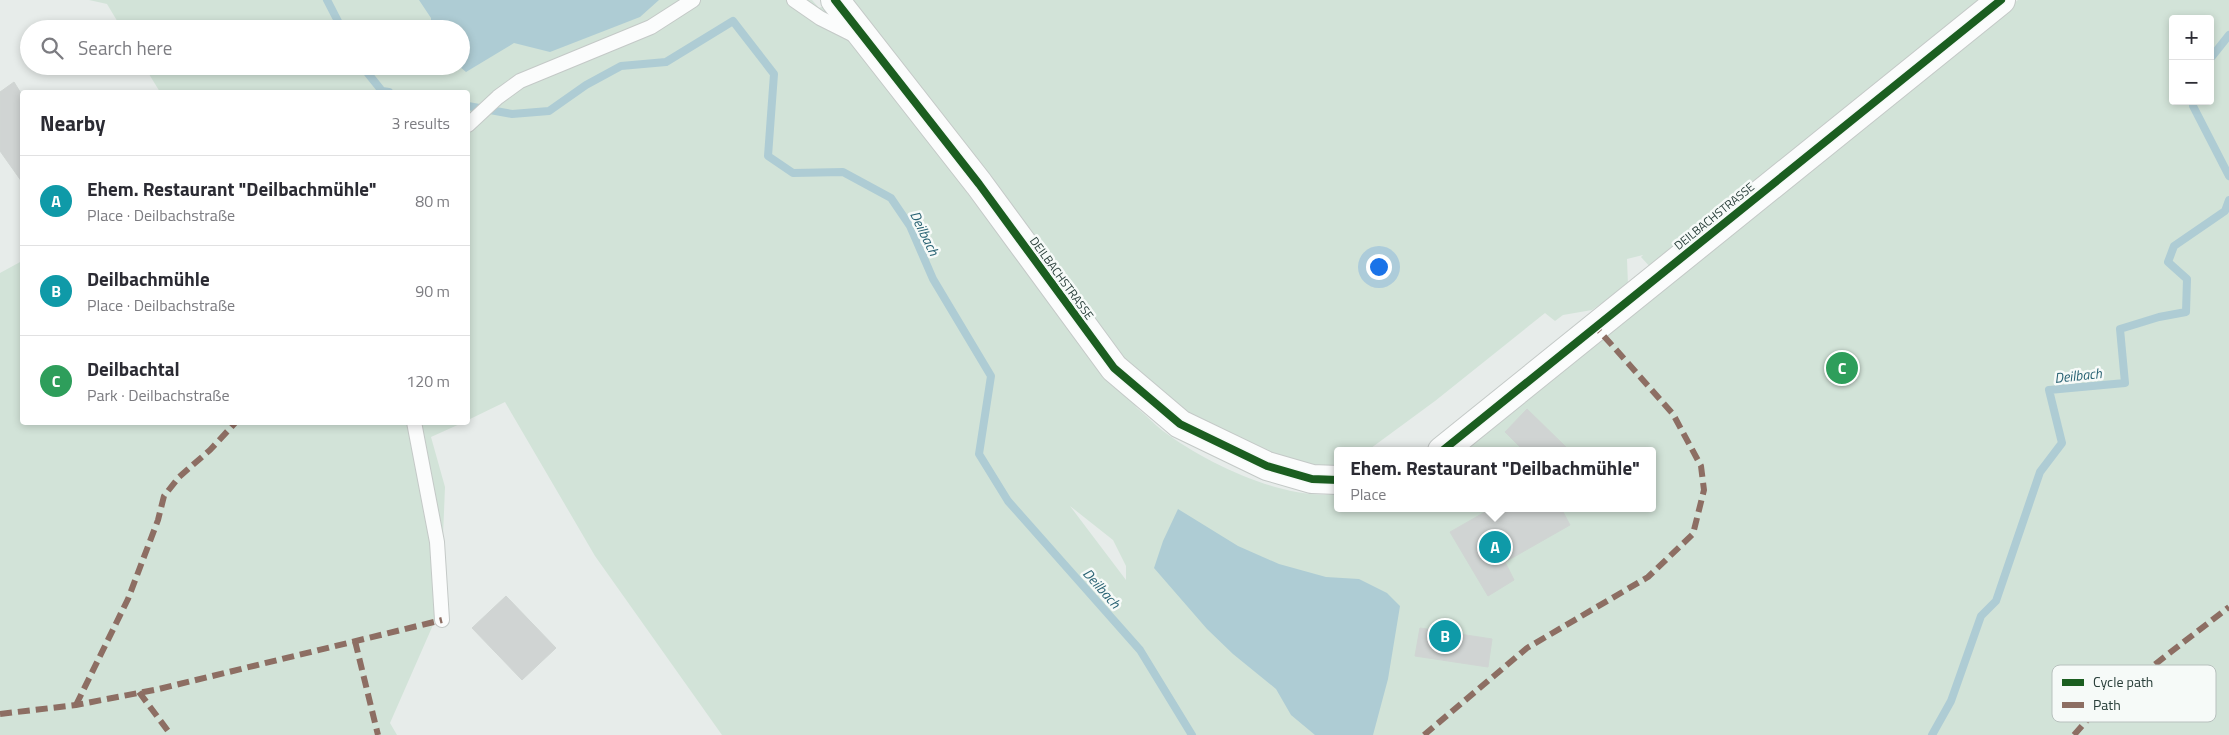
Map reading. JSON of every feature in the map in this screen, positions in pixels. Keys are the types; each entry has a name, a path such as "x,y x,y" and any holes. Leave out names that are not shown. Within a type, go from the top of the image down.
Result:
{"street":[{"name":"DEILBACHSTRASSE","path":"835,0 979,184 1114,368 1180,424 1266,466 1312,479 1334,480"},
{"name":"DEILBACHSTRASSE","path":"1447,447 2001,0"}],"lane":[{"path":"470,122 498,97 520,81 651,27 693,0"},
{"path":"794,0 820,18 868,42"},
{"path":"415,425 437,542 442,620"}],"green space":[{"path":"89,0 812,0 819,8 826,5 987,219 1137,408 1163,431 1181,443 1222,467 1269,485 1293,491 1334,494 1334,512 1656,512 1656,447 1461,447 2018,0 2229,0 2229,735 722,735 595,556 505,402 470,419 470,90 159,90 150,75 470,75 470,20 117,20 107,4","holes":["1070,506 1113,540 1126,566 1126,580"]},
{"path":"851,0 1987,0 1651,268 1641,257 1643,255 1627,259 1628,285 1592,310 1563,315 1555,321 1545,313 1435,401 1372,447 1334,447 1334,470 1289,463 1171,407 1124,359"},
{"path":"20,262 20,425 458,425 431,437 445,487 440,609 390,723 397,735 0,735 0,273"}],"water":[{"path":"419,0 659,0 640,17 550,52 514,43 470,70 470,20 431,20"},
{"path":"1178,509 1238,546 1279,564 1326,577 1359,579 1387,593 1400,606 1388,679 1373,735 1315,735 1291,715 1276,689 1233,654 1207,629 1154,568 1163,541"}],"building":[{"path":"14,82 20,92 20,179 0,151 0,92"},
{"path":"1527,409 1566,447 1520,447 1505,432"},
{"path":"1485,512 1563,512 1570,525 1505,562 1514,580 1488,596 1450,532"},
{"path":"506,596 556,648 522,680 472,628"},
{"path":"1420,628 1492,639 1488,667 1415,656"}],"waterway":[{"name":"Deilbach","path":"327,0 337,20"},
{"name":"Deilbach","path":"470,106 512,114 549,111 586,85 621,66 666,62 733,21 774,74 768,156 793,173 843,172 891,198 910,226 933,279 991,376 979,454 1008,501 1140,650 1192,735"},
{"name":"Deilbach","path":"2214,54 2229,35"},
{"name":"Deilbach","path":"369,75 381,90"},
{"name":"Deilbach","path":"2193,105 2229,176"},
{"name":"Deilbach","path":"1932,735 1951,701 1981,616 1996,601 2040,472 2062,443 2049,390 2125,383 2120,329 2159,317 2186,312 2187,279 2168,262 2174,246 2225,211 2229,200"}],"marked path":[{"path":"1424,735 1527,648 1648,577 1693,534 1704,490 1701,466 1673,414 1595,326"},
{"path":"76,705 128,599 158,520 164,496 179,477 210,450 233,425"},
{"path":"2154,665 2229,607"},
{"path":"0,714 76,705 159,689 442,620"},
{"path":"355,641 378,735"},
{"path":"139,692 171,735"},
{"path":"2074,735 2085,722"}],"cycle path":[{"path":"835,0 979,184 1114,368 1180,424 1267,466 1312,479 1334,480"},
{"path":"1447,447 2001,0"}],"place":[{"name":"Deilbachtal","path":"1842,368"},
{"name":"Ehem. Restaurant \"Deilbachmühle\"","path":"1495,547"},
{"name":"Deilbachmühle","path":"1445,636"}]}
